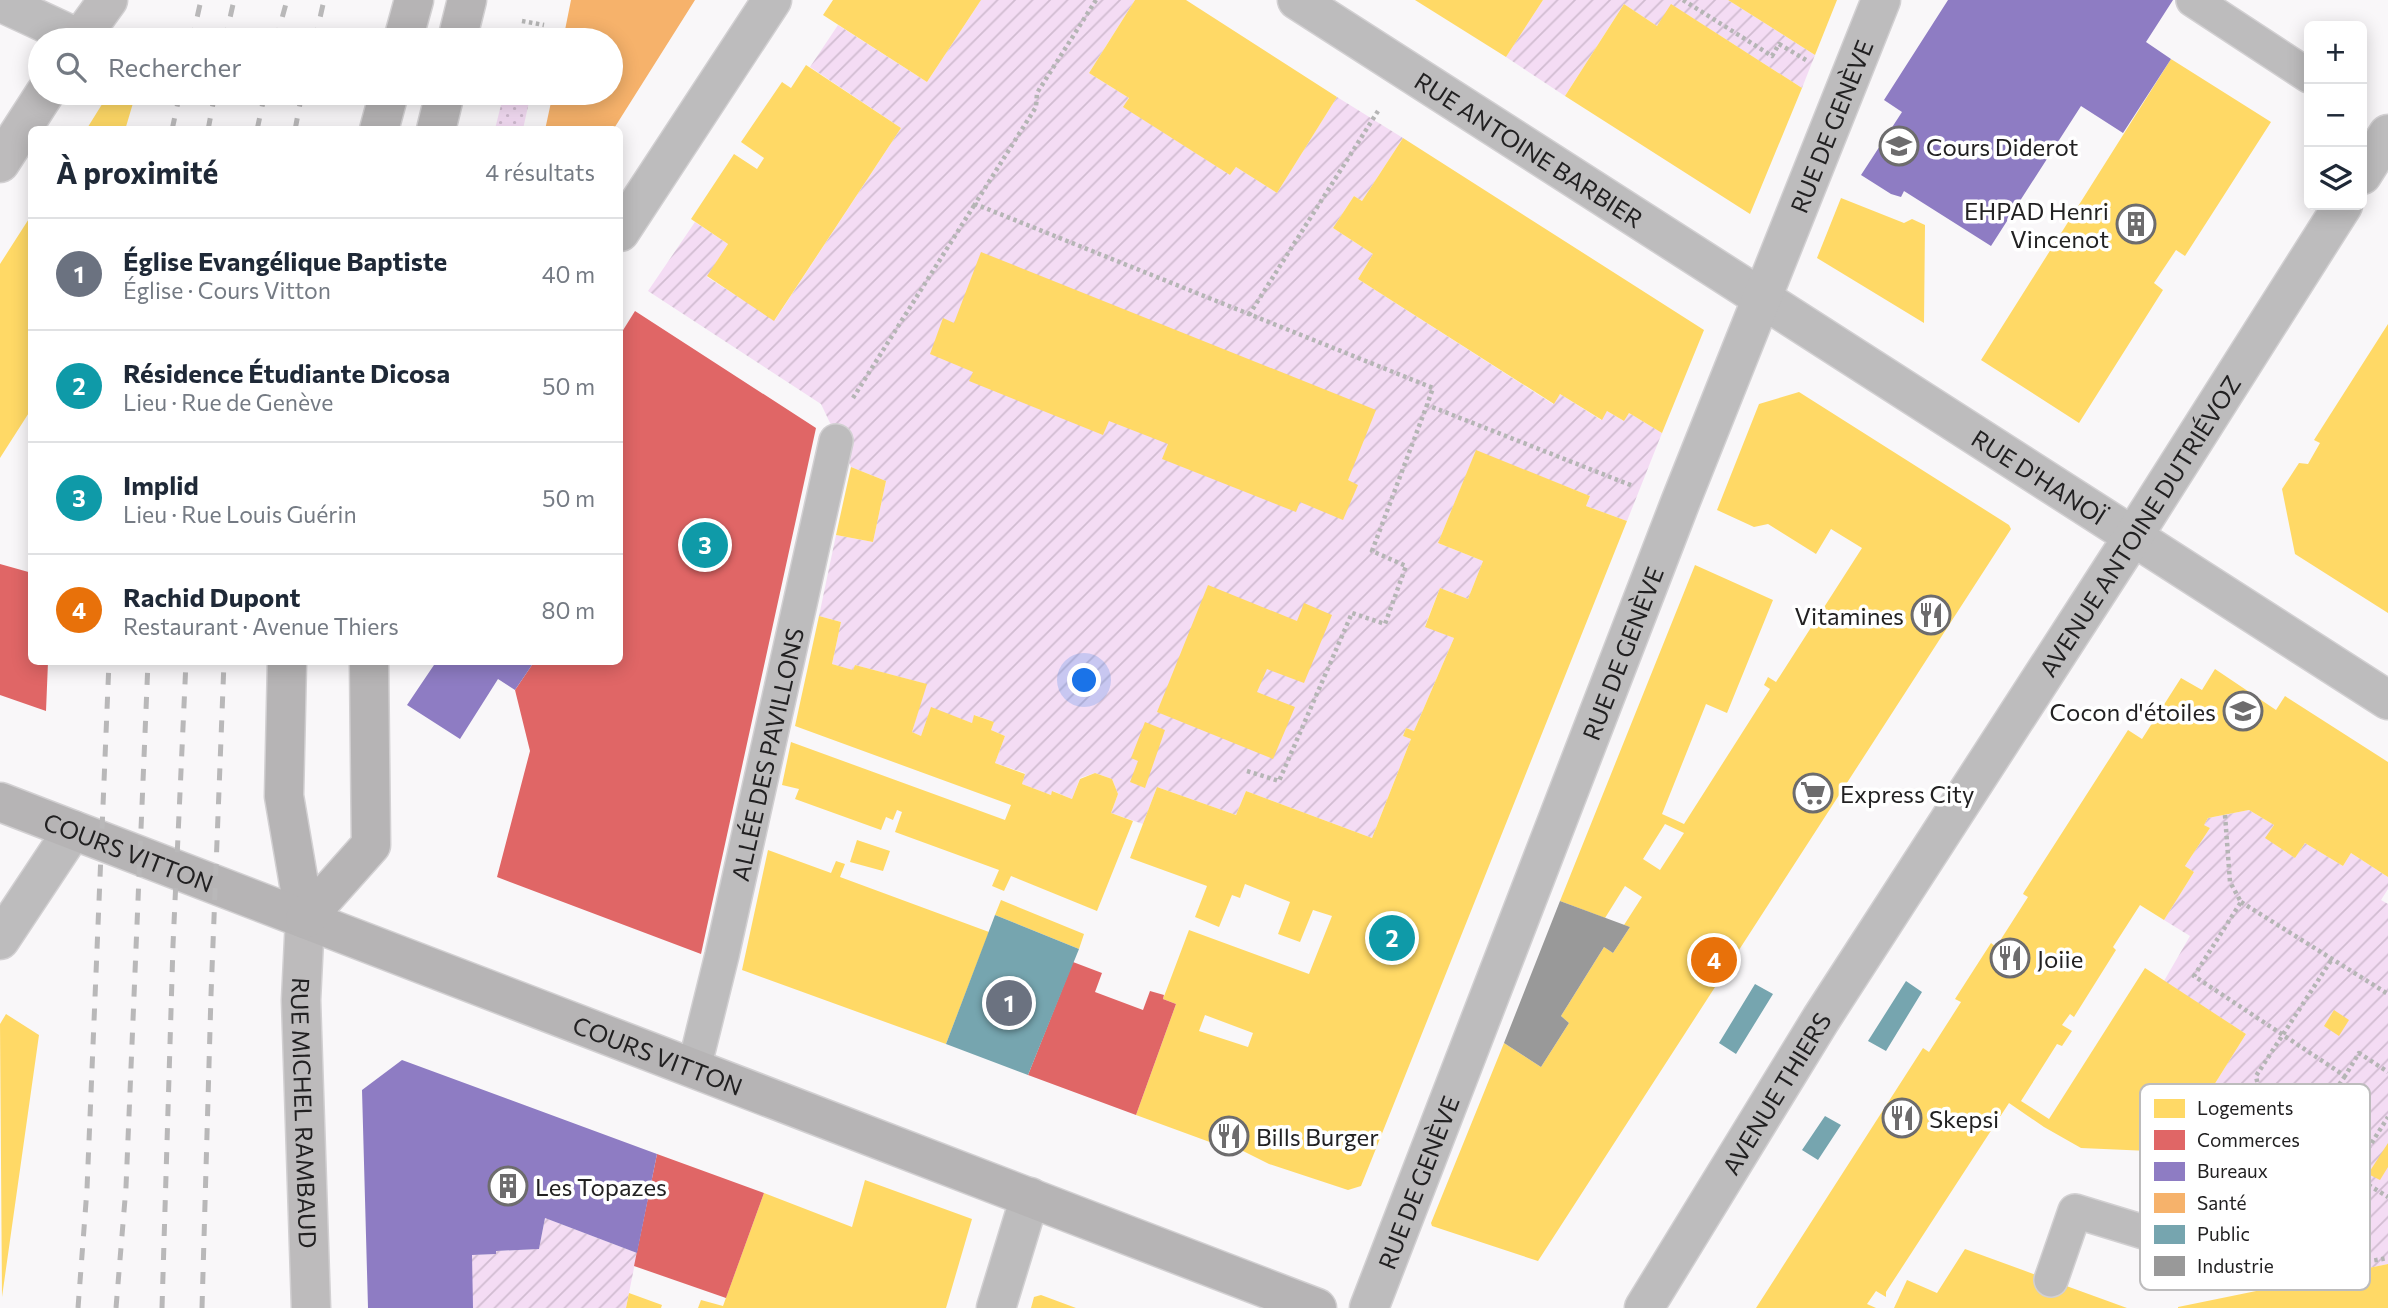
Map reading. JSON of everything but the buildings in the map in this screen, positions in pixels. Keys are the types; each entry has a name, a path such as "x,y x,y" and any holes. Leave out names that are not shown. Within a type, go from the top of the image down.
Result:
{"main road":[{"path":"88,28 108,0"},
{"path":"406,28 414,0"},
{"path":"460,28 467,0"},
{"path":"0,163 38,105"},
{"path":"380,126 386,105"},
{"path":"437,126 442,105"},
{"path":"287,665 284,796 305,919"},
{"path":"305,919 371,845 369,665"},
{"name":"COURS VITTON","path":"0,802 1317,1308"},
{"name":"RUE MICHEL RAMBAUD","path":"305,919 302,1000 311,1308"}],"street":[{"path":"623,227 772,0"},
{"name":"RUE ANTOINE BARBIER","path":"1297,0 1762,297"},
{"name":"RUE DE GENÈVE","path":"1369,1308 1680,503 1881,0"},
{"path":"0,2 55,28"},
{"path":"2367,167 2388,134"},
{"name":"AVENUE ANTOINE DUTRIÉVOZ","path":"1911,881 2133,538 2340,210"},
{"name":"RUE D'HANOÏ","path":"1762,297 2388,700"},
{"path":"0,940 73,830"},
{"name":"AVENUE THIERS","path":"1644,1308 1821,1019 1911,881"},
{"path":"996,1308 1030,1197"}],"lane":[{"path":"2193,0 2304,73"},
{"name":"ALLÉE DES PAVILLONS","path":"694,1068 728,928 836,441"},
{"path":"2052,1280 2075,1211 2140,1231"}],"path":[{"path":"836,441 854,395 1036,107 1037,93 1096,0"},
{"path":"1683,0 1772,56 1780,44 1811,63"},
{"path":"522,21 544,25"},
{"path":"1249,315 1406,69"},
{"path":"975,204 1433,388 1372,551 1406,566 1385,624 1352,613 1279,781 1247,771"},
{"path":"1427,405 1680,503"},
{"path":"2225,815 2230,882 2241,902 2388,994"},
{"path":"2241,902 2194,976 2345,1076"},
{"path":"2258,1084 2256,1076 2332,959"},
{"path":"2340,1084 2359,1053 2388,1072"},
{"path":"2370,1146 2388,1117"},
{"path":"2370,1186 2388,1197"},
{"path":"2370,1261 2388,1258"}],"shaded area":[{"path":"981,0 1135,0 1089,73 1129,98 1124,107 1230,175 1236,167 1277,193 1337,97 1403,138 1362,201 1354,196 1333,228 1373,254 1358,279 1553,404 1560,394 1601,420 1607,411 1624,421 1629,413 1662,433 1627,521 1586,506 1590,496 1476,451 1438,543 1483,561 1468,599 1440,588 1425,626 1454,638 1414,731 1406,728 1403,736 1411,739 1372,838 1246,791 1236,815 1157,787 1143,824 1111,813 1118,794 1112,779 1095,773 1080,778 1072,799 1053,791 1051,795 1022,784 1025,773 995,763 1005,736 991,730 994,722 975,715 972,723 931,708 921,736 912,732 926,684 855,665 853,670 832,664 841,622 819,616 836,535 873,542 886,481 851,467 821,404 648,291 695,222 728,244 707,277 775,320 901,128 810,67 838,25 927,82"},
{"path":"1543,0 1728,0 1815,55 1802,88 1672,5 1657,26 1624,4 1565,96 1506,57"},
{"path":"501,105 528,105 524,126 496,126"},
{"path":"2249,810 2274,825 2266,838 2295,858 2305,843 2343,866 2351,853 2388,877 2388,889 2381,900 2388,904 2388,1264 2370,1268 2370,1084 2215,1084 2246,1034 2164,981 2190,936 2164,920 2194,872 2185,866 2210,828 2204,825 2208,818"},
{"path":"545,1218 637,1253 626,1308 472,1308 470,1255 539,1249"}],"railway":[{"path":"195,28 201,0"},
{"path":"228,28 234,0"},
{"path":"279,28 287,0"},
{"path":"318,28 324,0"},
{"path":"173,126 177,105"},
{"path":"209,126 213,105"},
{"path":"258,126 262,105"},
{"path":"296,126 300,105"},
{"path":"78,1308 87,1189 109,665"},
{"path":"116,1308 126,1187 148,665"},
{"path":"162,1308 173,945 186,665"},
{"path":"202,1308 224,665"}],"place":[{"name":"Cours Diderot","path":"1899,146"},
{"name":"EHPAD Henri Vincenot","path":"2136,224"},
{"name":"Implid","path":"705,545"},
{"name":"Vitamines","path":"1931,615"},
{"name":"Cocon d'étoiles","path":"2243,711"},
{"name":"Express City","path":"1813,793"},
{"name":"Résidence Étudiante Dicosa","path":"1392,938"},
{"name":"Joiie","path":"2010,958"},
{"name":"Rachid Dupont","path":"1714,960"},
{"name":"Église Evangélique Baptiste","path":"1009,1003"},
{"name":"Skepsi","path":"1902,1118"},
{"name":"Bills Burger","path":"1229,1136"},
{"name":"Les Topazes","path":"508,1186"}]}
